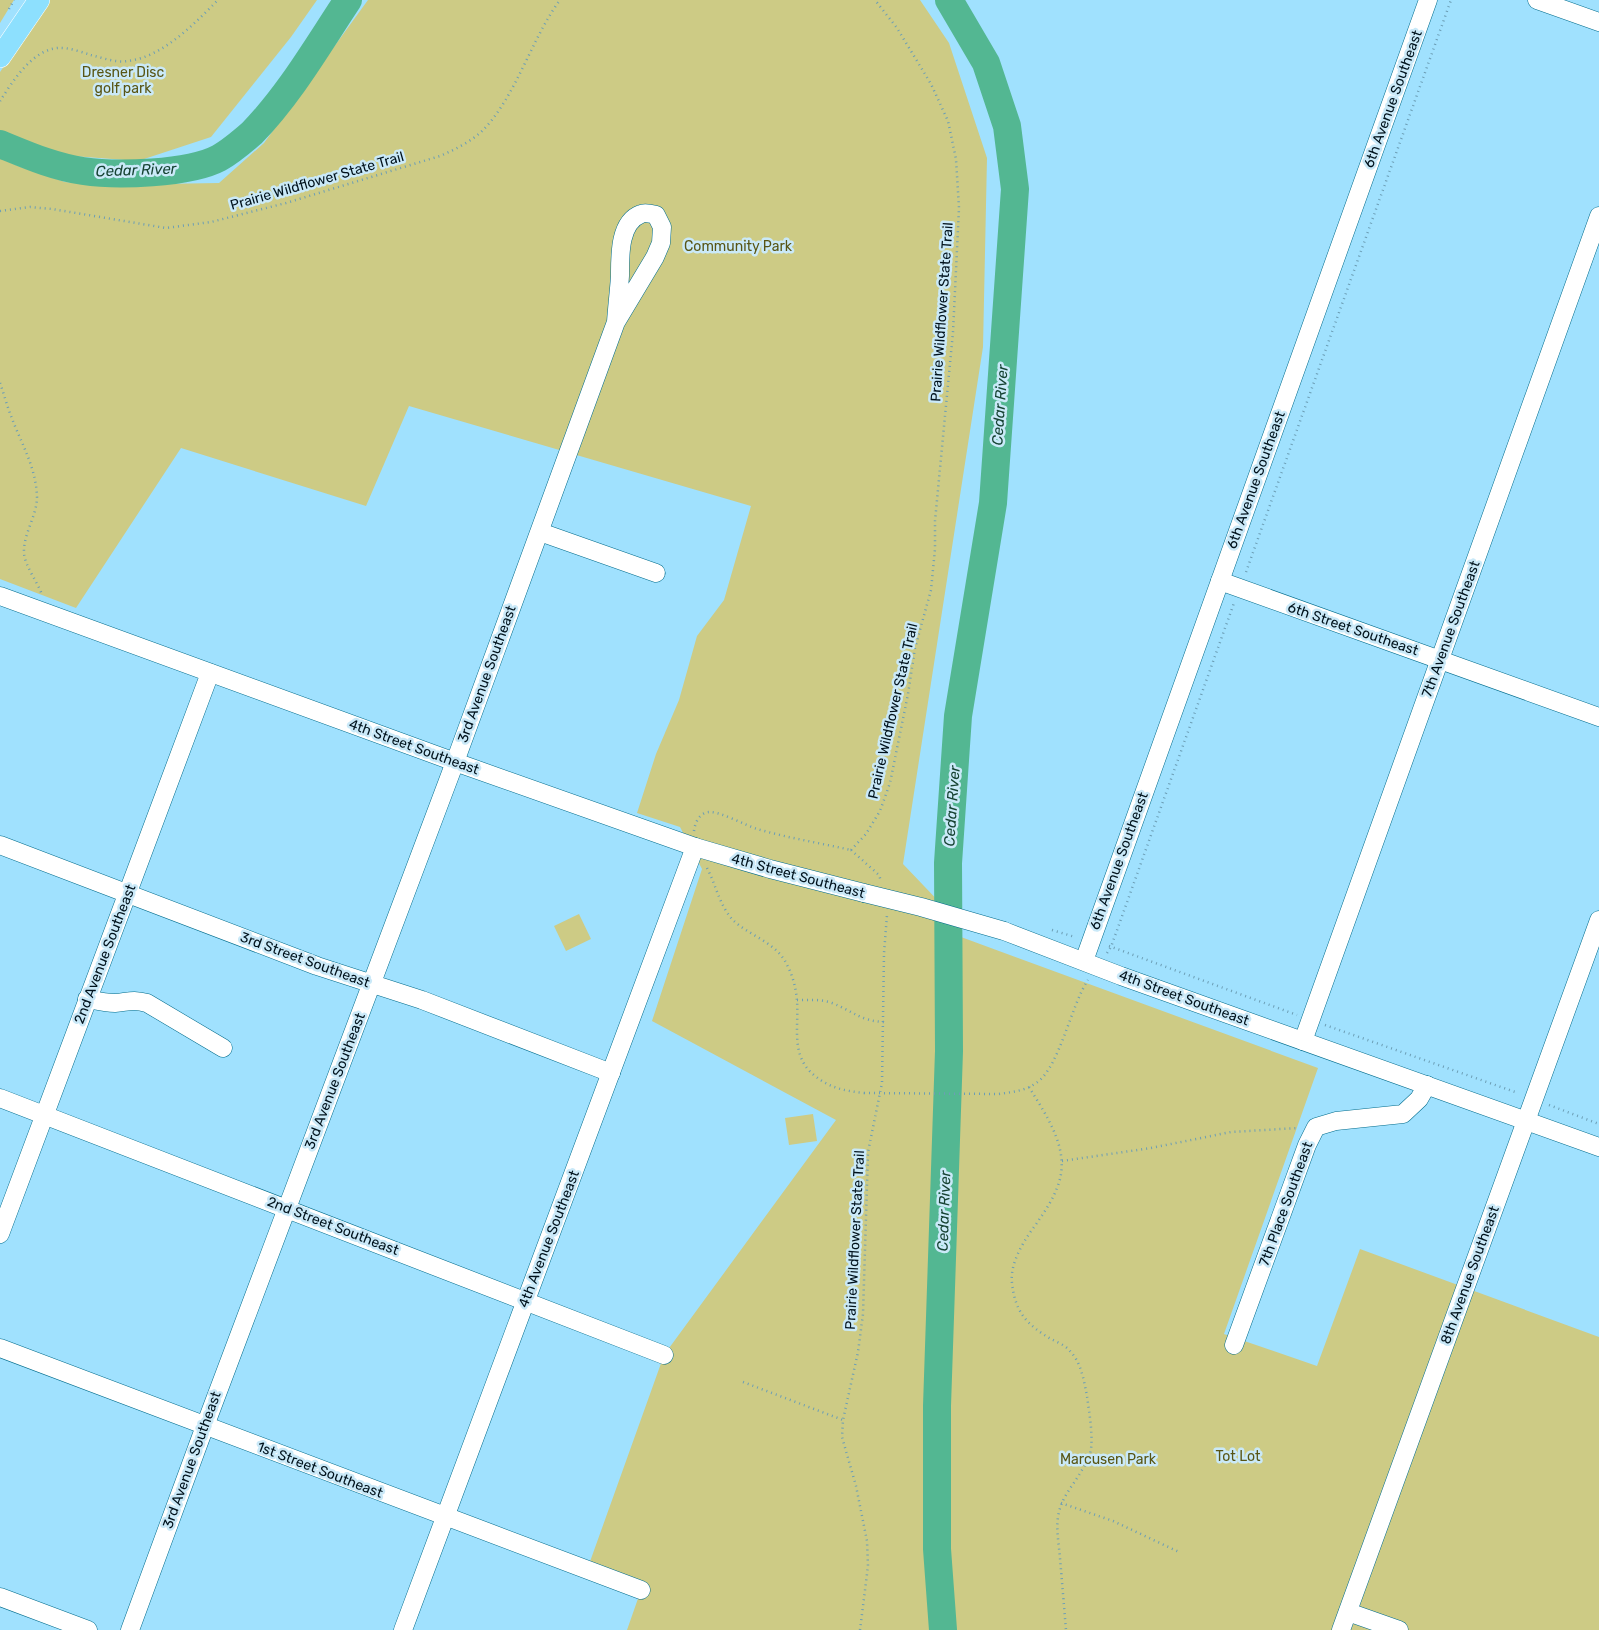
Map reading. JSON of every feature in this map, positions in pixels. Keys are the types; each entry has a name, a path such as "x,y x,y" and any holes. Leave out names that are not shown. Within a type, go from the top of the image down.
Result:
{"main road":[{"path":"0,57 39,0"}],"street":[{"name":"6th Avenue Southeast","path":"1091,963 1091,941 1428,0"},
{"path":"1537,0 1599,22"},
{"path":"642,213 656,215 662,227 660,243 655,257 616,322 619,256 622,238 632,219 642,213"},
{"name":"7th Avenue Southeast","path":"1303,1041 1599,216"},
{"name":"3rd Avenue Southeast","path":"130,1630 204,1426 455,762 616,322"},
{"path":"540,532 656,573"},
{"name":"6th Street Southeast","path":"1220,581 1599,716"},
{"name":"4th Street Southeast","path":"0,596 455,762 695,847 761,867 971,920 1599,1147"},
{"name":"2nd Avenue Southeast","path":"0,1234 210,673"},
{"name":"3rd Street Southeast","path":"0,845 317,966 422,1000 611,1073"},
{"name":"4th Avenue Southeast","path":"402,1630 695,847"},
{"name":"8th Avenue Southeast","path":"1342,1630 1599,920"},
{"path":"87,999 117,1003 136,1000 146,1003 223,1048"},
{"name":"7th Place Southeast","path":"1234,1345 1307,1145 1316,1127 1336,1121 1403,1114 1420,1099 1427,1085"},
{"name":"2nd Street Southeast","path":"0,1098 664,1354"},
{"name":"1st Street Southeast","path":"0,1348 641,1590"},
{"path":"0,1597 88,1630"},
{"path":"1348,1612 1399,1630"}],"path":[{"path":"0,100 37,56 48,50 58,48 128,62 146,56 164,46 194,25 218,0"},
{"name":"Prairie Wildflower State Trail","path":"0,211 30,208 52,209 166,228 212,222 286,203 440,156 463,145 480,133 495,116 560,0"},
{"name":"Prairie Wildflower State Trail","path":"851,850 866,834 880,811 890,783 915,648 931,590 953,332 959,208 956,159 948,122 931,84 897,28 875,0"},
{"path":"882,882 879,875 851,850 766,831 712,812 704,813 694,828 695,847 714,882 722,906 733,920 772,946 784,960 794,980 797,1000 798,1050 802,1061 810,1072 822,1082 835,1088 864,1093 999,1094 1015,1092 1038,1082 1049,1069 1084,985 1091,963 1111,947 1452,0"},
{"path":"0,384 11,417 29,458 35,482 36,505 25,543 24,554 40,588 49,614"},
{"name":"Prairie Wildflower State Trail","path":"860,1630 868,1566 867,1541 856,1486 842,1437 842,1420 858,1352 863,1314 868,1152 882,1083 886,906"},
{"path":"1044,928 1111,947 1599,1124"},
{"path":"797,1000 819,1000 833,1003 859,1017 871,1021 884,1022"},
{"path":"1029,1087 1048,1119 1061,1149 1062,1160 1057,1188 1018,1254 1013,1267 1012,1281 1015,1300 1022,1316 1031,1326 1070,1350 1081,1370 1087,1397 1090,1449 1081,1472 1061,1503 1058,1517 1066,1630"},
{"path":"1062,1160 1151,1148 1231,1132 1316,1127"},
{"path":"743,1382 842,1420"},
{"path":"1061,1503 1113,1521 1179,1552"}],"green space":[{"path":"0,0 14,0 0,23"},
{"name":"Dresner Disc golf park","path":"49,0 317,0 291,37 211,137 138,161 60,155 0,133 0,72"},
{"name":"Community Park","path":"368,0 920,0 949,43 987,158 983,347 903,864 945,908 942,930 1318,1068 1224,1334 1317,1366 1360,1249 1599,1337 1599,1630 627,1630 641,1590 587,1570 664,1355 836,1120 652,1021 702,869 680,827 637,813 656,754 679,700 697,636 724,600 751,506 409,406 366,506 181,448 76,608 0,579 0,158 65,182 96,185 219,183 264,143"},
{"path":"579,914 591,939 566,951 554,926"},
{"path":"813,1114 817,1141 789,1145 785,1118"}],"waterway":[{"name":"Cedar River","path":"0,144 51,164 97,173 171,170 190,167 219,158 252,133 266,118 303,69 348,0"},
{"name":"Cedar River","path":"943,1630 937,1549 937,1406 949,1051 948,863 958,716 993,503 1015,189 1007,126 986,63 949,0"},
{"name":"Cedar River","path":"955,7 958,0"}],"park label":[{"name":"Tot Lot","path":"1238,1456"},
{"name":"Marcusen Park","path":"1108,1459"}]}
